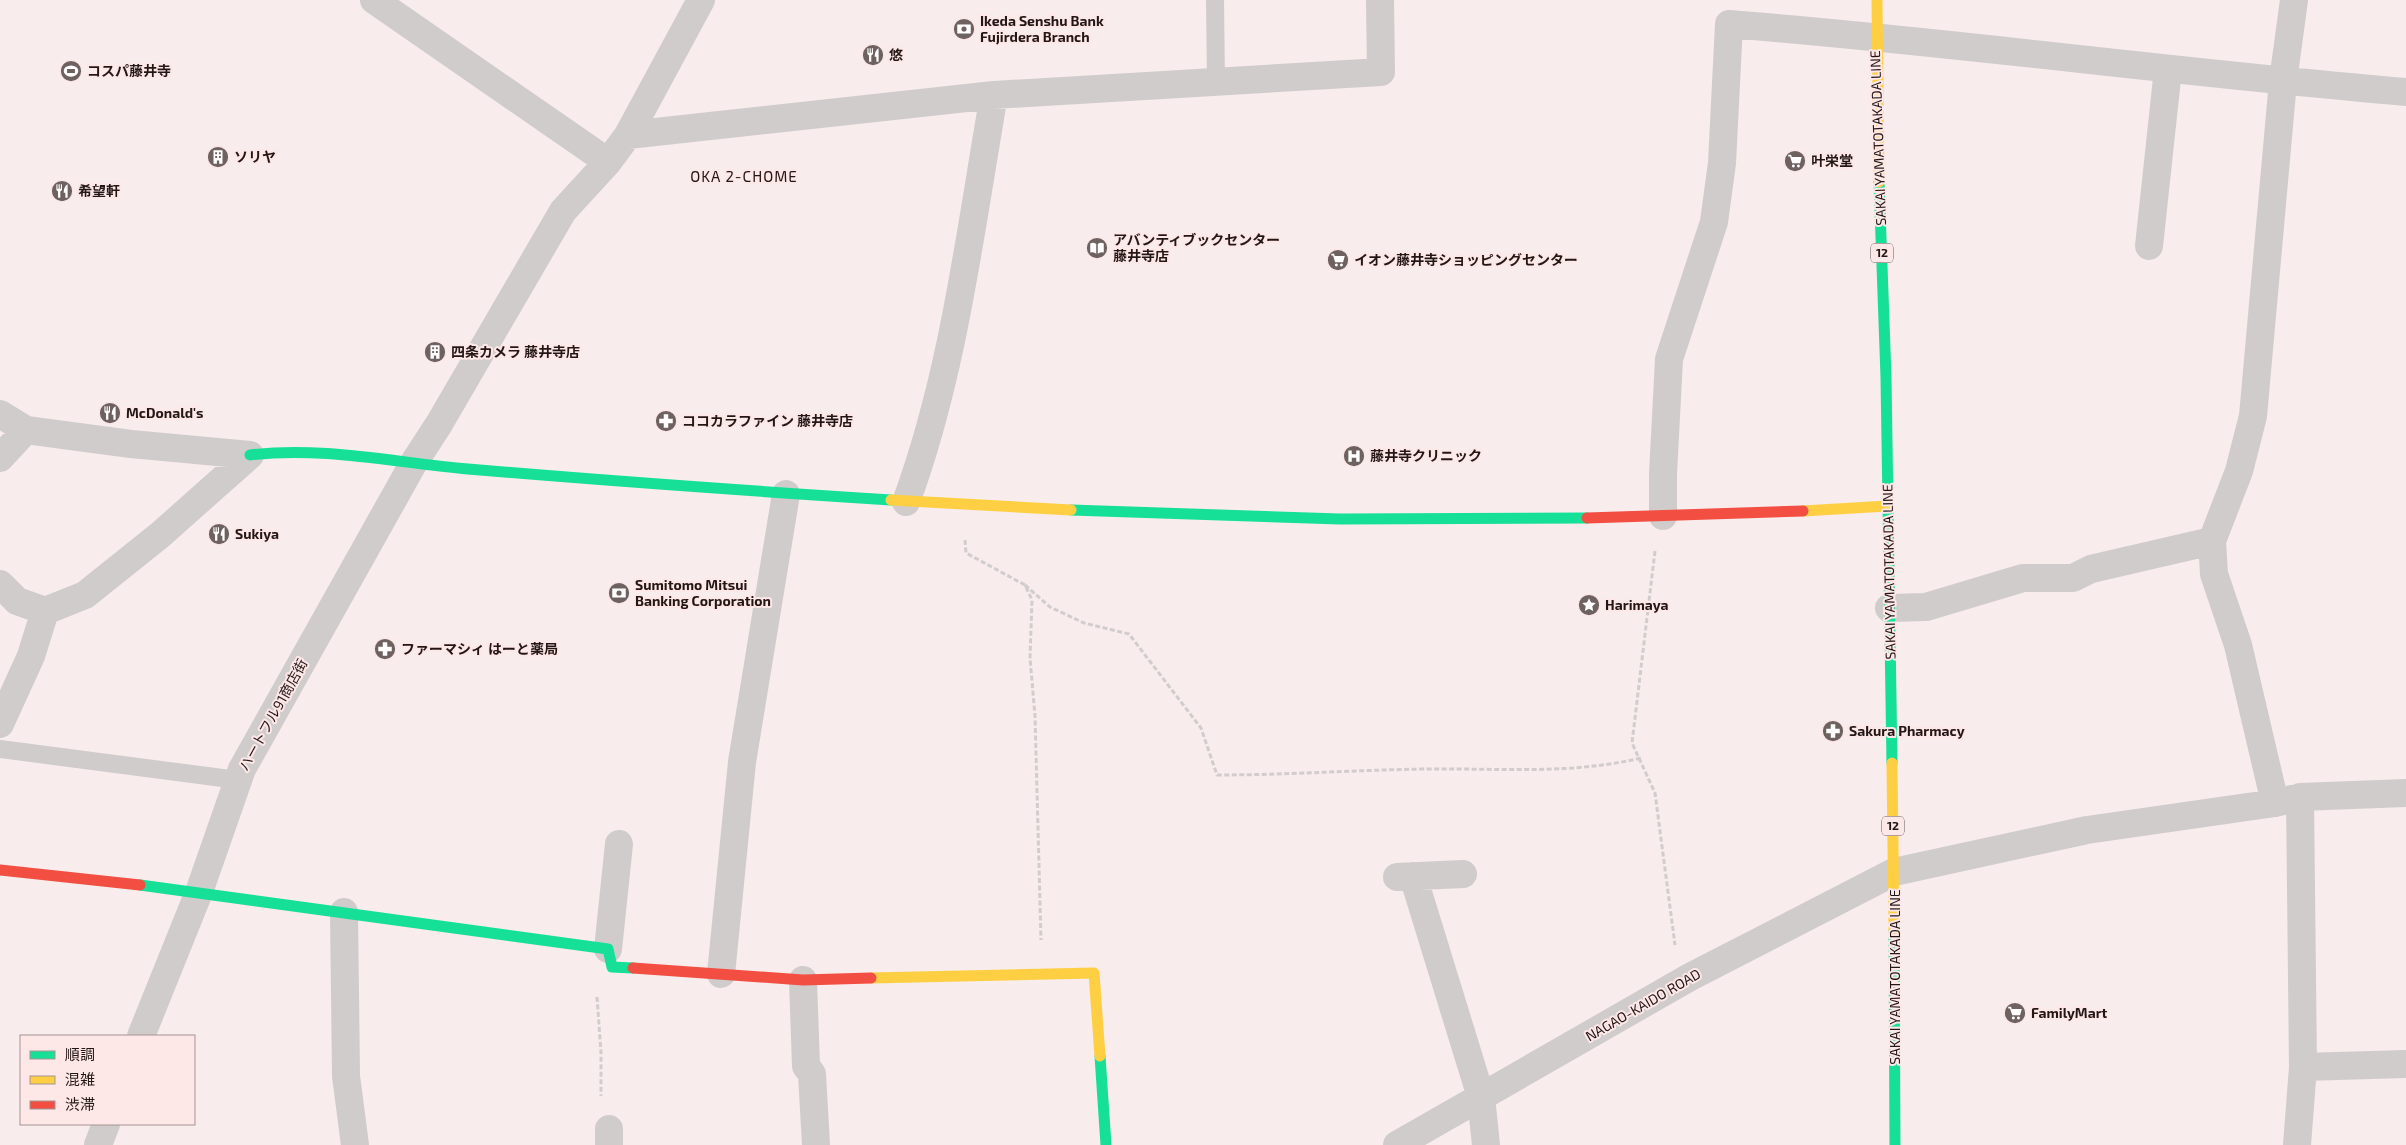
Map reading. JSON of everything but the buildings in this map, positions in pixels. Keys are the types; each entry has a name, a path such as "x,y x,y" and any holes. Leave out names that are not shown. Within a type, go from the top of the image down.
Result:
{"street":[{"path":"374,0 608,162"},
{"name":"ハートフル91商店街","path":"141,1035 199,892 242,769 413,464 439,424 564,211 608,162 628,135 701,0"},
{"path":"628,135 994,95 1381,72 1380,0"},
{"name":"SAKAI YAMATOTAKADA LINE","path":"1877,0 1876,38 1887,431 1894,872 1895,1145"},
{"path":"2294,0 2283,81 2253,416 2239,470 2212,541 2214,574 2288,800 2303,1067 2297,1145"},
{"path":"1663,516 1662,474 1669,359 1714,222 1722,163 1729,24 2406,92"},
{"path":"2149,246 2168,69"},
{"path":"906,502 922,460 951,338 994,95"},
{"path":"0,414 26,430 131,444 250,455 278,450 413,464 968,507 1326,519 1520,520 1781,514 1887,506"},
{"path":"0,458 26,430"},
{"path":"0,584 17,601 45,611 85,595 160,535 250,455"},
{"path":"721,974 742,762 786,494"},
{"path":"1889,608 1926,607 2022,578 2073,578 2091,569 2212,541"},
{"path":"0,724 31,656 45,611"},
{"name":"NAGAO-KAIDO ROAD","path":"1396,1145 1685,980 1894,872 2087,830 2288,800 2406,793"},
{"path":"619,844 601,948 612,967 803,980 1094,973 1106,1145"},
{"path":"0,870 199,892 601,948"},
{"path":"1463,874 1405,877 1481,1098 1486,1145"},
{"path":"344,912 346,1076 355,1145"},
{"path":"803,980 806,1066 812,1074 816,1145"},
{"path":"2303,1067 2406,1064"},
{"path":"98,1145 106,1125"}],"lane":[{"path":"1215,0 1216,82"},
{"path":"0,749 238,780"}],"path":[{"path":"965,535 966,553 1025,585 1050,607 1084,623 1129,634 1201,728 1217,775 1424,769 1577,769 1641,758"},
{"path":"1655,548 1632,743 1641,758 1655,793 1677,956 1685,980"},
{"path":"1025,585 1032,600 1030,658 1035,716 1042,974"},
{"path":"601,948 600,1117 609,1137"}],"traffic: fast":[{"path":"1879,182 1886,377 1892,763"},
{"path":"250,455 277,453 332,454 521,473 891,500"},
{"path":"1071,510 1340,519 1587,518"},
{"path":"140,885 608,949 612,967 633,968"},
{"path":"1894,931 1895,1145"},
{"path":"1100,1056 1106,1145"}],"traffic: slow":[{"path":"1877,0 1879,182"},
{"path":"891,500 1071,510"},
{"path":"1803,511 1887,506"},
{"path":"1892,763 1894,931"},
{"path":"871,978 1094,973 1100,1056"}],"traffic: jam":[{"path":"1587,518 1803,511"},
{"path":"0,870 140,885"},
{"path":"633,968 803,980 871,978"}],"place":[{"name":"Ikeda Senshu Bank Fujirdera Branch","path":"964,29"},
{"name":"悠","path":"873,55"},
{"name":"コスパ藤井寺","path":"71,71"},
{"name":"ソリヤ","path":"218,157"},
{"name":"叶栄堂","path":"1795,161"},
{"name":"希望軒","path":"62,191"},
{"name":"アバンティブックセンター 藤井寺店","path":"1097,248"},
{"name":"イオン藤井寺ショッピングセンター","path":"1338,260"},
{"name":"四条カメラ 藤井寺店","path":"435,352"},
{"name":"McDonald's","path":"110,413"},
{"name":"ココカラファイン 藤井寺店","path":"666,421"},
{"name":"藤井寺クリニック","path":"1354,456"},
{"name":"Sukiya","path":"219,534"},
{"name":"Sumitomo Mitsui Banking Corporation","path":"619,593"},
{"name":"Harimaya","path":"1589,605"},
{"name":"ファーマシィ はーと薬局","path":"385,649"},
{"name":"Sakura Pharmacy","path":"1833,731"},
{"name":"FamilyMart","path":"2015,1013"}],"district":[{"name":"OKA 2-CHOME","path":"744,177"}]}
